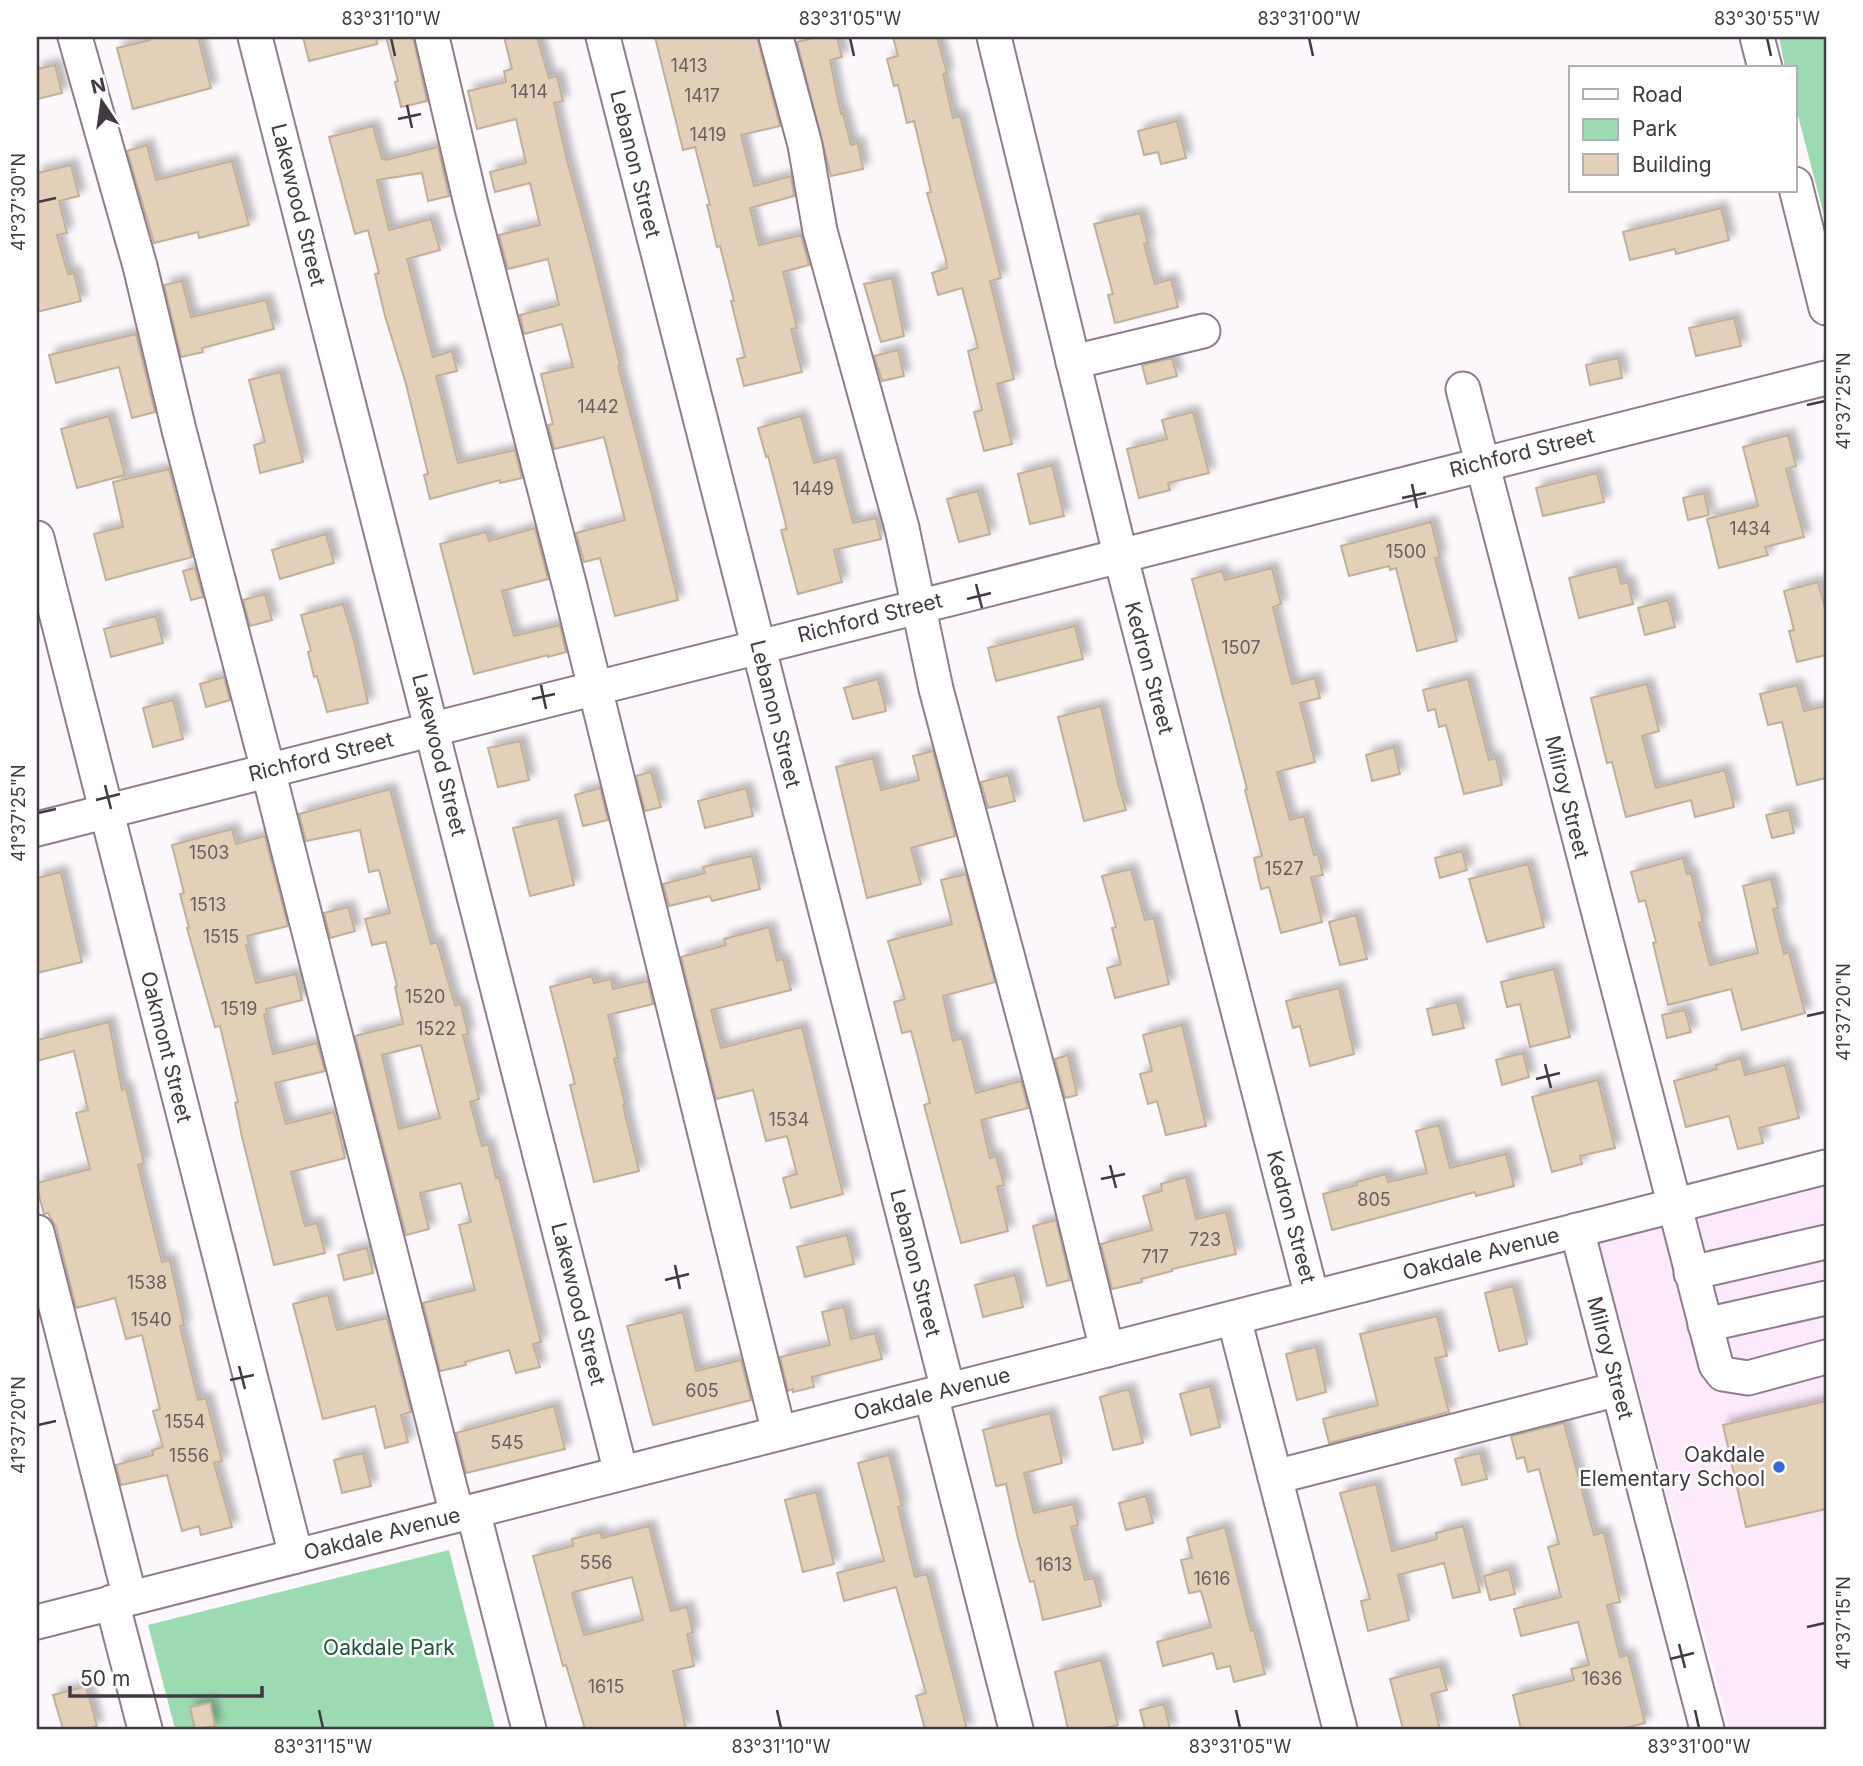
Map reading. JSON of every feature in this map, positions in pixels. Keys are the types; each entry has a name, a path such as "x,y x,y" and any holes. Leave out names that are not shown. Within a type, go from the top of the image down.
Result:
{"street":[{"path":"75,37 140,266 179,430 465,1513 529,1729"},
{"name":"Lakewood Street","path":"255,37 621,1473"},
{"path":"432,37 471,204 779,1433"},
{"name":"Lebanon Street","path":"603,37 757,646 939,1392 1016,1729"},
{"path":"776,37 805,145 820,231 902,528 936,688 1047,1104 1107,1350"},
{"name":"Kedron Street","path":"994,37 1120,554 1312,1297"},
{"path":"1757,37 1764,66"},
{"path":"1797,192 1826,308"},
{"path":"1073,362 1203,331"},
{"name":"Richford Street","path":"37,829 1826,378"},
{"name":"Milroy Street","path":"1463,389 1672,1206 1716,1365 1723,1374 1748,1378 1826,1357"},
{"name":"Oakmont Street","path":"37,538 296,1556"},
{"name":"Oakdale Avenue","path":"37,1622 1826,1167"},
{"name":"Milroy Street","path":"1577,1230 1707,1729"},
{"path":"37,1232 121,1600 145,1729"},
{"path":"1691,1273 1826,1242"},
{"path":"1705,1325 1826,1298"},
{"path":"1234,1318 1340,1729"},
{"path":"1275,1477 1618,1389"}],"shaded area":[{"path":"1826,1182 1826,1729 1730,1729 1598,1238"}],"green space":[{"path":"1779,37 1826,37 1826,223 1797,112 1797,66 1785,66"},
{"name":"Oakdale Park","path":"449,1550 495,1729 175,1729 148,1625"}],"building":[{"path":"149,37 198,37 211,88 133,109 117,48 150,40"},
{"path":"303,37 376,37 377,44 309,61"},
{"path":"386,37 413,37 427,101 401,107 395,82 398,81"},
{"path":"504,37 537,37 549,78 557,76 563,101 554,103 567,160 678,600 615,616 600,558 584,562 576,533 625,520 604,437 554,449 548,425 553,424 541,374 573,367 562,324 524,334 520,315 559,305 548,259 508,269 499,235 540,225 530,183 495,192 490,172 526,163 516,119 477,129 468,91 506,82 504,71 512,69"},
{"path":"655,37 757,37 780,126 741,135 754,186 791,176 794,196 750,208 759,245 801,235 809,265 783,272 797,328 791,329 802,372 744,386 737,359 745,357 731,301 734,301 707,205 710,205 695,147 683,150"},
{"path":"818,37 837,37 842,57 830,60 841,114 843,113 851,145 858,143 863,169 831,176 797,42"},
{"path":"893,37 937,37 947,73 943,74 953,118 960,116 1001,278 990,281 1014,379 997,384 1012,444 984,451 974,412 982,410 968,351 978,348 962,288 938,295 932,273 947,268 946,260 927,193 931,192 914,121 907,123 898,85 894,86 887,59 898,56"},
{"path":"55,65 62,93 37,99 37,69"},
{"path":"1177,121 1186,158 1161,164 1158,152 1144,155 1138,131"},
{"path":"373,126 382,159 438,147 449,196 428,201 422,173 377,180 389,230 431,219 440,250 407,259 433,357 452,351 457,371 436,376 458,463 515,450 522,478 500,483 500,480 430,499 424,475 428,474 406,384 385,316 375,274 379,273 368,230 355,234 329,137"},
{"path":"147,145 156,180 232,161 249,225 199,238 198,232 154,243 127,151"},
{"path":"71,165 79,196 59,201 67,233 57,235 68,274 74,273 81,301 37,312 37,173"},
{"path":"1721,208 1729,240 1676,254 1675,249 1630,260 1623,232"},
{"path":"1140,213 1148,243 1144,244 1155,284 1171,279 1178,307 1115,323 1108,295 1113,294 1094,224"},
{"path":"892,278 904,336 881,342 864,284"},
{"path":"182,281 191,317 266,300 274,329 202,348 203,352 181,357 164,285"},
{"path":"1734,318 1741,346 1696,356 1689,328"},
{"path":"136,334 155,412 132,418 119,367 56,383 49,355"},
{"path":"898,350 904,376 882,381 874,356"},
{"path":"1172,358 1177,376 1147,384 1142,365"},
{"path":"1618,358 1622,378 1590,385 1586,365"},
{"path":"280,372 303,462 260,473 254,445 265,442 249,380"},
{"path":"1193,412 1209,473 1168,483 1170,490 1139,498 1127,449 1167,439 1162,420"},
{"path":"109,416 125,475 77,488 61,429"},
{"path":"801,416 814,463 836,457 853,523 876,518 881,539 834,550 842,582 798,594 781,530 787,529 758,428"},
{"path":"1788,435 1796,466 1786,469 1804,537 1765,547 1768,555 1719,568 1707,519 1758,506 1743,447"},
{"path":"1052,465 1064,516 1030,524 1018,474"},
{"path":"169,469 192,557 106,580 94,534 123,527 113,482"},
{"path":"1597,473 1604,502 1543,516 1536,488"},
{"path":"978,491 990,534 959,542 947,499"},
{"path":"1704,493 1709,515 1688,520 1683,498"},
{"path":"1431,522 1440,557 1435,558 1457,641 1417,651 1396,568 1390,570 1389,566 1349,576 1341,546"},
{"path":"535,528 548,579 502,591 514,636 560,625 566,652 474,674 440,544 486,532 489,541"},
{"path":"326,534 334,563 280,579 272,550"},
{"path":"1617,566 1621,584 1628,582 1633,604 1579,618 1569,578"},
{"path":"195,568 203,597 191,600 183,571"},
{"path":"1272,568 1281,604 1273,607 1292,684 1315,678 1320,698 1300,703 1315,762 1277,772 1290,820 1304,816 1314,855 1318,854 1323,875 1311,877 1322,922 1281,933 1269,887 1261,889 1254,858 1262,856 1192,579 1222,571 1225,580"},
{"path":"1818,582 1826,611 1826,655 1797,662 1789,631 1794,630 1784,591"},
{"path":"265,594 272,620 250,626 243,600"},
{"path":"1668,600 1675,627 1645,635 1638,608"},
{"path":"343,604 368,703 327,712 317,676 314,677 308,652 311,651 301,615"},
{"path":"156,616 163,643 111,657 104,629"},
{"path":"1075,626 1083,659 996,681 988,648"},
{"path":"224,677 230,700 206,707 200,684"},
{"path":"878,679 886,711 853,719 844,688"},
{"path":"1468,679 1489,760 1496,758 1502,785 1464,794 1446,725 1439,727 1435,709 1428,711 1423,690"},
{"path":"1647,684 1659,731 1642,736 1656,788 1725,770 1734,807 1695,817 1691,800 1626,817 1612,762 1607,763 1591,698"},
{"path":"1797,685 1804,711 1826,706 1826,778 1797,785 1782,722 1768,725 1760,694"},
{"path":"173,700 183,739 153,747 143,708"},
{"path":"1101,706 1126,810 1084,821 1058,717"},
{"path":"520,741 529,780 498,787 488,748"},
{"path":"1394,747 1400,774 1372,781 1366,755"},
{"path":"933,751 955,836 911,848 921,884 867,898 836,767 873,758 881,790 919,780 913,756"},
{"path":"651,772 661,807 645,811 636,776"},
{"path":"1008,775 1015,801 988,808 981,782"},
{"path":"600,788 608,820 583,826 575,795"},
{"path":"746,788 753,816 705,828 698,801"},
{"path":"390,789 431,944 437,942 455,1005 461,1004 468,1034 463,1035 479,1099 470,1102 482,1146 488,1144 496,1178 499,1177 541,1342 533,1344 540,1367 516,1373 509,1350 440,1371 423,1303 475,1290 459,1225 471,1222 461,1183 420,1193 429,1229 406,1235 355,1036 403,1024 386,942 372,945 365,919 390,913 379,870 369,872 360,830 306,841 299,814","holes":["421,1045 440,1118 399,1129 382,1055"]},
{"path":"1789,810 1794,833 1772,838 1766,815"},
{"path":"558,818 574,885 530,896 513,828"},
{"path":"232,829 236,844 265,836 288,926 247,936 249,944 246,945 256,983 296,974 302,1000 266,1009 267,1014 264,1015 273,1054 317,1043 325,1071 275,1083 286,1124 334,1112 345,1158 291,1172 305,1226 317,1223 325,1253 274,1265 242,1137 235,1103 238,1102 220,1026 215,1027 187,928 180,894 184,893 172,845"},
{"path":"1462,851 1467,870 1440,878 1435,858"},
{"path":"752,856 760,889 712,901 710,896 669,906 663,884 705,873 703,867"},
{"path":"1683,858 1687,874 1691,873 1703,922 1699,923 1710,965 1758,953 1743,886 1771,879 1778,908 1773,909 1784,954 1789,952 1805,1013 1742,1030 1731,989 1668,1005 1645,900 1639,902 1631,872"},
{"path":"1528,864 1544,927 1487,942 1469,879"},
{"path":"1131,869 1145,920 1154,918 1169,984 1115,998 1107,968 1121,964 1112,928 1116,927 1102,876"},
{"path":"61,872 82,962 37,973 37,878"},
{"path":"966,874 995,982 943,996 953,1041 962,1038 976,1093 1021,1081 1028,1108 981,1120 990,1158 996,1156 1004,1185 997,1187 1008,1231 961,1243 924,1105 930,1103 911,1031 902,1033 894,1002 905,999 888,941 952,924 941,880"},
{"path":"348,907 355,931 330,938 324,913"},
{"path":"1356,915 1367,959 1340,965 1329,922"},
{"path":"769,927 777,961 783,959 791,990 711,1010 721,1048 802,1027 843,1194 791,1208 783,1178 797,1174 787,1136 766,1141 753,1090 716,1099 681,957 726,945 724,939"},
{"path":"1554,969 1570,1037 1530,1047 1520,1004 1507,1007 1501,982"},
{"path":"592,976 594,983 611,979 613,989 648,981 653,1004 608,1015 618,1058 614,1059 625,1104 623,1105 639,1171 594,1182 570,1085 575,1084 550,987"},
{"path":"1339,988 1354,1054 1310,1066 1300,1026 1293,1028 1286,1001"},
{"path":"1457,1002 1464,1028 1433,1035 1427,1009"},
{"path":"1685,1010 1691,1032 1667,1038 1662,1015"},
{"path":"109,1022 122,1090 126,1088 144,1163 138,1165 162,1262 170,1260 184,1325 180,1326 198,1400 206,1398 222,1461 214,1463 232,1527 201,1535 199,1526 182,1531 167,1475 121,1485 116,1465 153,1455 152,1450 163,1447 153,1411 160,1409 142,1335 126,1339 115,1298 76,1308 56,1227 48,1213 44,1214 37,1188 37,1183 90,1169 76,1113 88,1110 74,1051 37,1061 37,1040"},
{"path":"1182,1025 1206,1126 1166,1135 1157,1101 1148,1104 1140,1074 1152,1071 1143,1035"},
{"path":"1523,1053 1529,1077 1502,1085 1496,1060"},
{"path":"1068,1055 1077,1095 1065,1098 1055,1059"},
{"path":"1741,1058 1745,1075 1785,1065 1799,1118 1759,1128 1763,1143 1738,1149 1729,1116 1686,1127 1674,1081 1717,1069 1716,1065"},
{"path":"1598,1080 1615,1148 1580,1156 1582,1164 1552,1172 1532,1097"},
{"path":"1439,1125 1450,1168 1506,1154 1514,1186 1476,1196 1475,1192 1332,1230 1323,1194 1386,1174 1388,1182 1427,1173 1416,1131"},
{"path":"1186,1177 1196,1219 1226,1212 1236,1254 1172,1269 1141,1279 1142,1282 1112,1289 1101,1244 1152,1230 1143,1196 1162,1191 1161,1184"},
{"path":"1056,1220 1070,1280 1047,1286 1033,1226"},
{"path":"847,1235 854,1264 805,1277 797,1247"},
{"path":"367,1248 373,1273 344,1280 338,1255"},
{"path":"1015,1275 1023,1307 983,1317 975,1285"},
{"path":"1513,1286 1527,1344 1499,1351 1485,1293"},
{"path":"328,1295 337,1330 387,1318 411,1412 401,1415 408,1442 385,1448 375,1406 323,1419 293,1304"},
{"path":"844,1307 851,1339 875,1333 882,1359 812,1377 814,1387 788,1391 780,1357 830,1345 822,1312"},
{"path":"683,1312 696,1371 741,1360 751,1400 653,1425 627,1326"},
{"path":"1437,1316 1447,1356 1435,1358 1449,1412 1329,1443 1323,1419 1378,1405 1360,1334"},
{"path":"1316,1347 1326,1392 1297,1400 1286,1354"},
{"path":"1210,1386 1220,1427 1191,1435 1180,1394"},
{"path":"1129,1389 1143,1443 1113,1450 1100,1397"},
{"name":"Oakdale Elementary School","path":"1826,1401 1826,1509 1746,1527 1723,1425"},
{"path":"554,1406 565,1449 466,1473 456,1433"},
{"path":"1050,1413 1062,1463 1024,1473 1034,1513 1073,1504 1078,1525 1071,1527 1085,1580 1094,1578 1101,1606 1043,1620 1034,1581 1030,1582 1018,1539 1006,1484 996,1486 983,1430"},
{"path":"1564,1423 1594,1535 1604,1532 1620,1602 1607,1605 1620,1657 1628,1655 1645,1723 1622,1729 1521,1729 1513,1695 1574,1680 1571,1669 1589,1665 1578,1622 1521,1636 1514,1609 1561,1597 1548,1547 1559,1544 1539,1469 1528,1472 1524,1457 1517,1459 1511,1436"},
{"path":"363,1453 371,1486 342,1493 334,1460"},
{"path":"1480,1453 1487,1479 1462,1485 1455,1459"},
{"path":"889,1455 915,1577 927,1574 967,1729 925,1729 916,1696 926,1693 896,1587 844,1601 837,1573 884,1561 858,1463"},
{"path":"1376,1484 1392,1551 1437,1539 1436,1533 1463,1526 1480,1592 1453,1598 1444,1563 1398,1575 1409,1620 1368,1631 1361,1601 1370,1599 1340,1493"},
{"path":"816,1492 834,1564 803,1572 785,1500"},
{"path":"1146,1496 1153,1523 1126,1530 1119,1503"},
{"path":"649,1526 671,1611 687,1607 693,1633 687,1634 694,1666 673,1671 686,1729 585,1729 566,1665 563,1666 533,1556 573,1546 572,1539 600,1532 602,1538","holes":["632,1577 643,1620 584,1635 572,1594"]},
{"path":"1225,1527 1251,1631 1254,1630 1265,1674 1234,1682 1230,1666 1217,1669 1213,1653 1163,1666 1157,1642 1211,1627 1201,1591 1189,1593 1181,1560 1192,1558 1187,1538"},
{"path":"1509,1569 1515,1594 1490,1600 1484,1576"},
{"path":"1101,1660 1118,1725 1102,1729 1068,1729 1055,1672"},
{"path":"1440,1666 1447,1690 1431,1694 1440,1729 1403,1729 1390,1679"},
{"path":"86,1686 97,1726 63,1729 53,1695"},
{"path":"210,1703 215,1726 195,1729 190,1707"},
{"path":"1164,1704 1170,1729 1145,1729 1140,1710"}],"place":[{"name":"Oakdale Elementary School","path":"1779,1467"}]}
